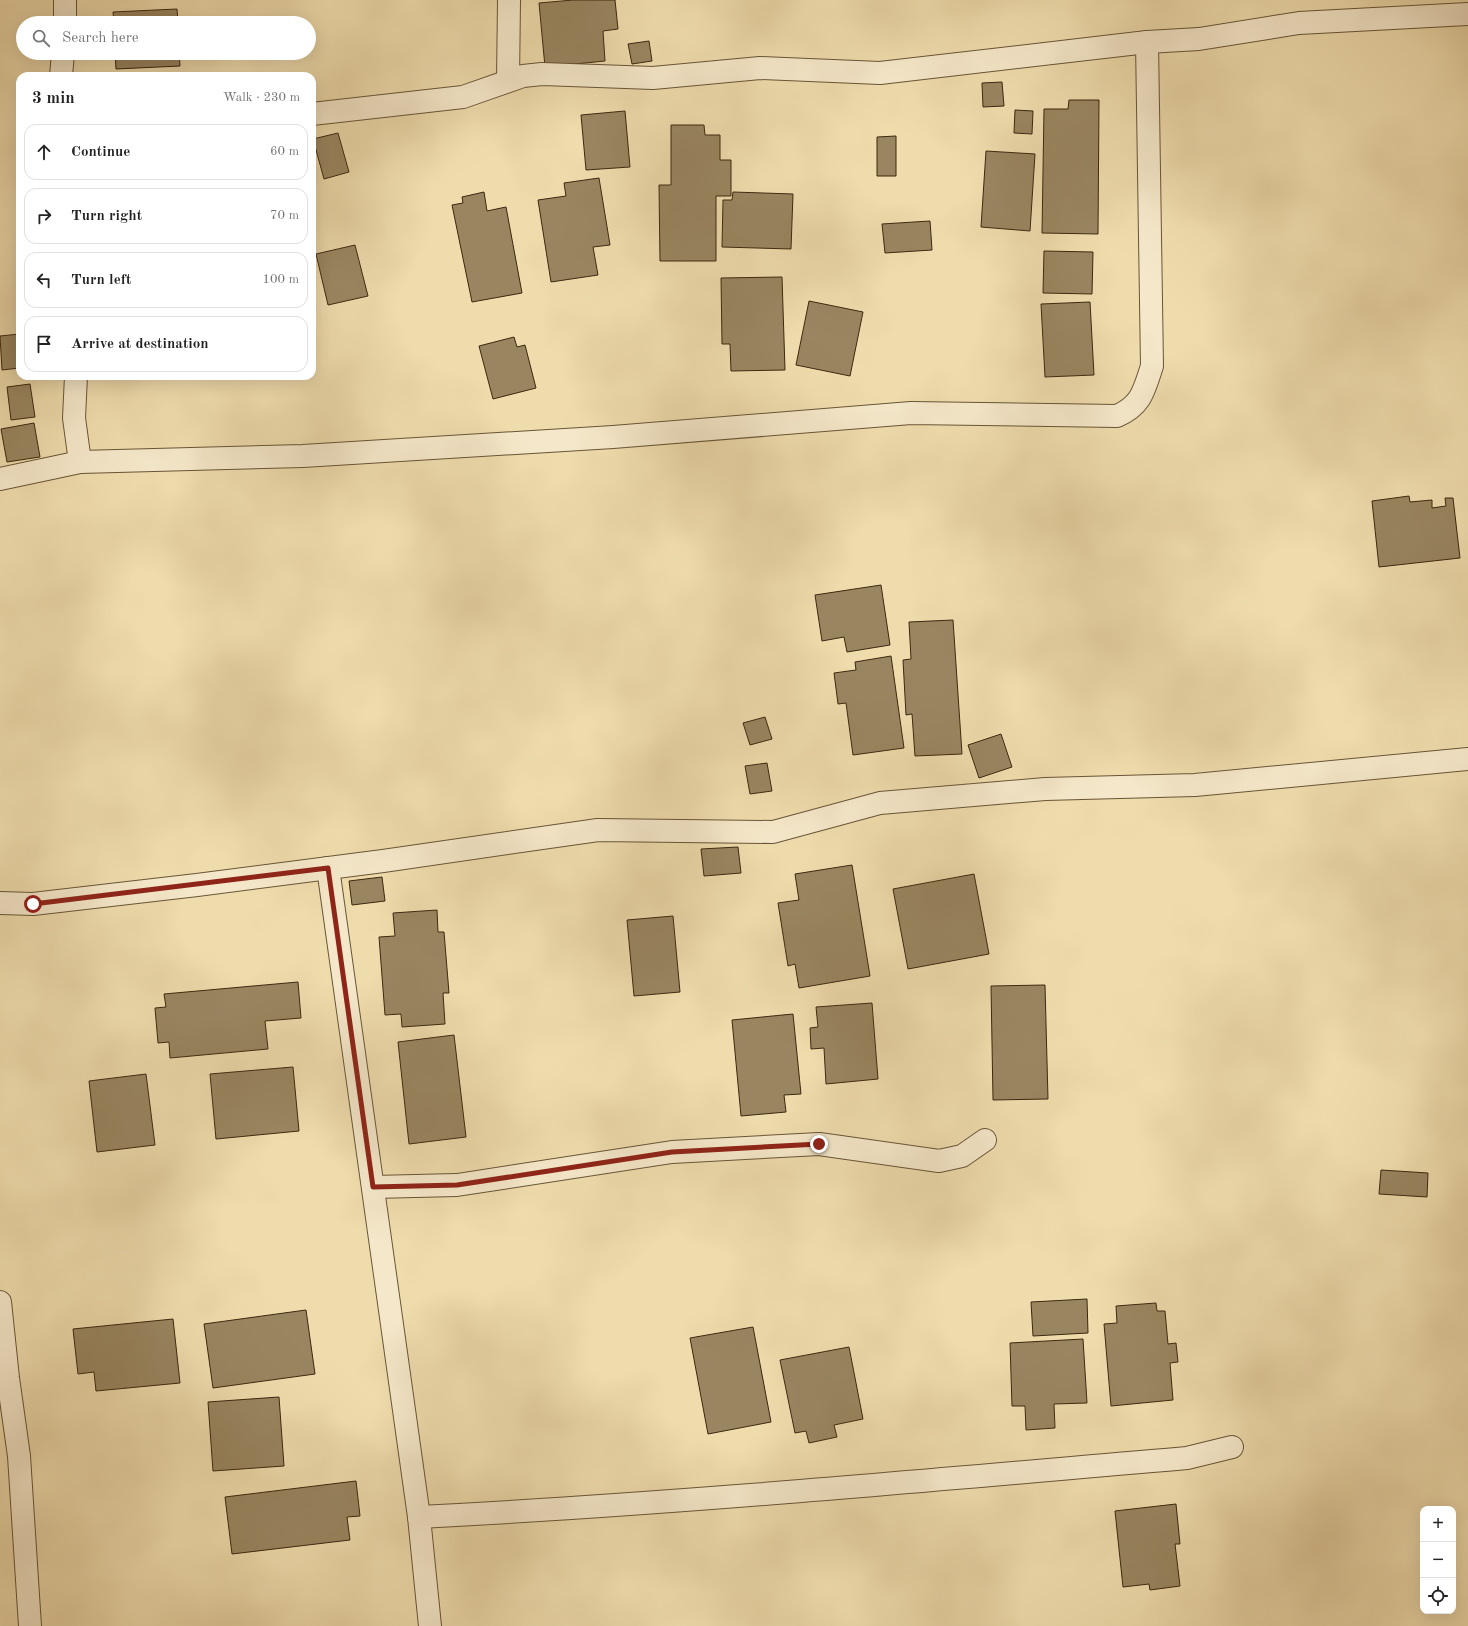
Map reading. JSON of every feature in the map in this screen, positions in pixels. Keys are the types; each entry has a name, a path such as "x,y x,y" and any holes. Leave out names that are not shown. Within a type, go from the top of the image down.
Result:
{"street":[{"path":"65,0 65,16"},
{"path":"508,81 509,0"},
{"path":"316,114 463,96 523,76 542,74 653,78 760,68 880,73 1147,42 1199,39 1299,23 1468,14"},
{"path":"0,479 80,462 303,456 613,437 911,413 1117,416 1129,410 1142,396 1152,366 1147,42"},
{"path":"62,72 63,60"},
{"path":"76,380 74,418 80,462"},
{"path":"0,904 33,904 328,868 598,830 773,832 880,803 1045,789 1195,785 1468,759"},
{"path":"328,868 419,1517 430,1626"},
{"path":"373,1187 457,1185 672,1152 819,1144 939,1161 962,1156 985,1140"},
{"path":"0,1302 8,1378 19,1456 30,1626"},
{"path":"419,1517 761,1496 1187,1458 1232,1447"}],"building":[{"path":"573,0 615,0 618,29 603,31 605,61 545,67 539,3"},
{"path":"177,9 178,16 113,16 113,12"},
{"path":"649,41 652,61 632,64 628,44"},
{"path":"115,60 180,60 180,66 116,69"},
{"path":"1002,82 1004,106 983,107 982,83"},
{"path":"1069,100 1099,100 1098,234 1042,233 1044,109 1068,109"},
{"path":"1015,110 1033,111 1032,134 1014,133"},
{"path":"625,111 630,167 586,170 581,115"},
{"path":"671,125 704,125 705,135 720,135 720,160 731,160 731,196 716,196 716,261 660,261 659,185 671,185"},
{"path":"338,133 349,172 324,179 316,150 316,138"},
{"path":"896,136 896,176 877,176 877,137"},
{"path":"986,151 1035,154 1030,231 981,227"},
{"path":"599,178 610,245 593,247 598,275 551,282 538,200 566,196 564,183"},
{"path":"484,192 487,211 506,207 522,293 472,302 452,205 463,203 462,197"},
{"path":"733,192 793,194 791,249 722,247 723,200 732,200"},
{"path":"930,221 932,250 885,253 882,224"},
{"path":"355,245 368,296 328,305 316,254"},
{"path":"1044,251 1093,252 1092,294 1043,293"},
{"path":"782,277 785,370 731,371 730,344 722,344 721,278"},
{"path":"809,301 863,312 850,376 796,365"},
{"path":"1090,302 1094,375 1045,377 1041,304"},
{"path":"16,334 16,368 2,370 0,336"},
{"path":"514,337 517,347 525,345 536,388 493,399 479,346"},
{"path":"30,384 35,417 11,420 7,387"},
{"path":"34,423 40,457 7,462 1,429"},
{"path":"1409,496 1410,502 1432,500 1432,508 1446,506 1445,498 1453,498 1460,558 1379,567 1372,501"},
{"path":"881,585 890,645 847,652 844,637 822,641 815,595"},
{"path":"953,620 962,754 915,756 912,714 906,715 903,660 911,659 909,622"},
{"path":"891,656 904,748 853,755 846,703 838,704 834,673 856,670 855,662"},
{"path":"765,717 772,739 750,745 743,723"},
{"path":"1001,734 1012,767 979,778 968,745"},
{"path":"767,763 772,791 750,794 745,766"},
{"path":"738,847 741,873 704,876 701,849"},
{"path":"852,865 870,976 799,988 795,964 788,966 778,903 799,900 795,874"},
{"path":"974,874 989,954 908,969 893,889"},
{"path":"382,877 385,901 352,905 349,881"},
{"path":"437,910 438,932 444,932 449,993 443,993 445,1024 402,1027 401,1014 385,1015 379,937 395,936 393,913"},
{"path":"673,916 680,992 634,996 627,920"},
{"path":"298,982 301,1018 265,1021 268,1049 170,1058 169,1042 158,1043 155,1008 166,1007 164,994"},
{"path":"1045,985 1048,1099 993,1100 991,986"},
{"path":"872,1003 878,1079 826,1084 824,1048 811,1049 810,1028 818,1027 816,1007"},
{"path":"793,1014 801,1094 784,1095 786,1112 741,1116 732,1020"},
{"path":"454,1035 466,1137 409,1144 398,1042"},
{"path":"293,1067 299,1131 216,1139 210,1074"},
{"path":"146,1074 155,1145 97,1152 89,1081"},
{"path":"1381,1170 1428,1173 1427,1197 1379,1194"},
{"path":"1087,1299 1088,1333 1033,1336 1031,1302"},
{"path":"1156,1303 1157,1311 1165,1311 1168,1344 1176,1343 1178,1362 1170,1363 1173,1400 1111,1406 1104,1324 1117,1323 1116,1306"},
{"path":"306,1310 315,1374 213,1388 204,1324"},
{"path":"173,1319 180,1383 96,1391 94,1372 78,1374 73,1329"},
{"path":"753,1327 771,1422 708,1434 690,1338"},
{"path":"1083,1339 1087,1403 1054,1404 1055,1428 1026,1430 1025,1406 1012,1406 1010,1343"},
{"path":"849,1347 863,1419 834,1425 837,1437 809,1443 806,1431 795,1433 780,1360"},
{"path":"279,1397 284,1466 213,1471 208,1402"},
{"path":"356,1481 360,1516 347,1517 350,1540 232,1554 225,1497"},
{"path":"1176,1504 1180,1544 1175,1544 1180,1586 1150,1590 1149,1584 1123,1587 1115,1511"}],"route":[{"path":"33,904 328,868 373,1187 457,1185 672,1152 819,1144"}]}
